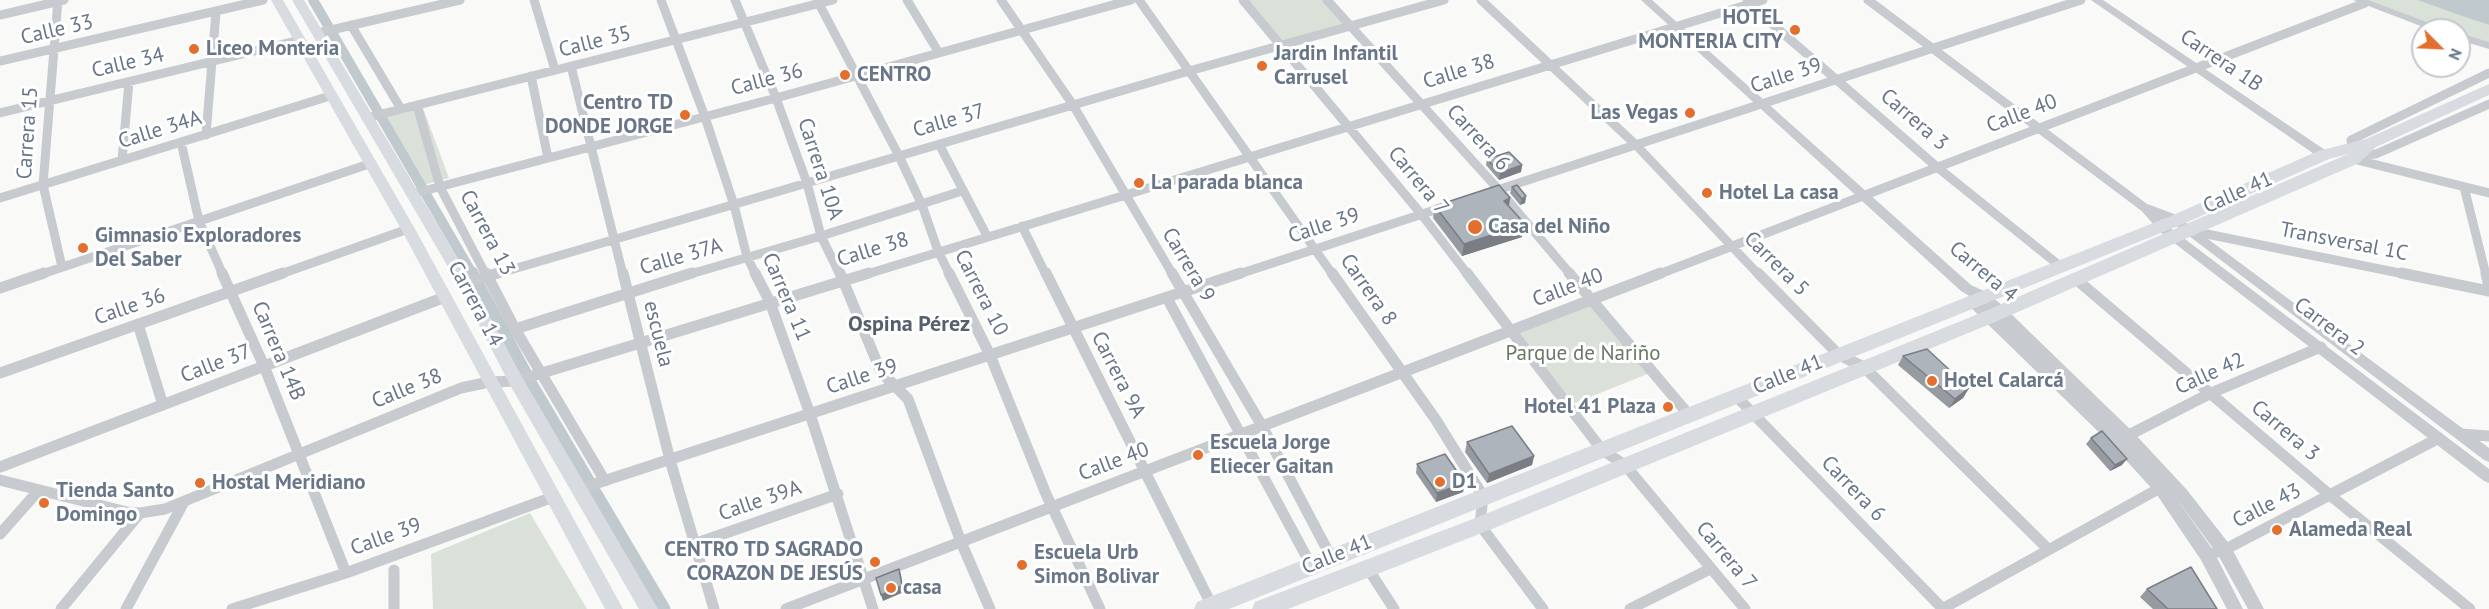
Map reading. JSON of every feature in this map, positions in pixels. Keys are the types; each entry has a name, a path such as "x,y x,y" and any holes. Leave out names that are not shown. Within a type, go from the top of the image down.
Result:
{"main road":[{"name":"Carrera 14","path":"277,0 408,229 489,382 615,609"},
{"name":"Carrera 14","path":"298,0 322,32 469,282 520,379 649,609"},
{"name":"Calle 41","path":"1209,608 1321,561 2060,266 2176,228 2373,148 2489,89"},
{"name":"Calle 41","path":"1263,609 1288,604 1367,567 1480,525 2077,280 2324,154 2355,154"}],"street":[{"name":"Calle 33","path":"0,61 263,0"},
{"path":"408,0 413,11"},
{"path":"322,32 460,0"},
{"path":"534,0 555,70"},
{"name":"Carrera 11","path":"661,0 705,117 734,205 747,256 770,302 838,494 873,609"},
{"name":"Carrera 10A","path":"735,0 776,98 807,183 821,236 843,280 881,372 908,399 961,542 990,609"},
{"name":"Calle 35","path":"371,117 833,0"},
{"path":"907,0 939,53"},
{"name":"Carrera 9","path":"1001,0 1073,105 1262,426 1321,561"},
{"name":"Calle 36","path":"416,193 776,98 1131,0"},
{"name":"Carrera 8","path":"1139,0 1436,420 1483,496"},
{"name":"Carrera 7","path":"1243,0 1422,215 1602,450 1625,465 1745,609"},
{"name":"Carrera 6","path":"1327,0 1499,190 1689,415"},
{"name":"Calle 37","path":"469,282 1189,71 1444,0"},
{"name":"Carrera 5","path":"1481,0 1636,145 1731,246 1839,354 1864,367 2048,549"},
{"name":"Carrera 4","path":"1646,0 1995,314 2122,439 2182,494 2224,550 2256,609"},
{"name":"Calle 38","path":"0,480 112,509 140,513 184,502 461,388 520,379 1676,26 1747,2 1763,0"},
{"name":"Carrera 2","path":"1868,0 2145,208 2176,228 2489,456"},
{"name":"Calle 39","path":"1477,197 2081,0"},
{"name":"Carrera 1B","path":"2096,0 2324,154"},
{"path":"0,15 60,1"},
{"name":"Carrera 15","path":"60,1 53,49 43,185 62,267"},
{"path":"2361,1 2411,19"},
{"name":"Calle 40","path":"786,609 2039,128 2361,1"},
{"name":"Carrera 10","path":"818,2 899,156 922,205 938,251 990,356 1053,506 1100,609"},
{"name":"Carrera 3","path":"1747,2 1937,167 2060,266"},
{"path":"206,135 216,12"},
{"path":"347,26 401,109"},
{"name":"Calle 34","path":"0,113 300,40"},
{"path":"2471,40 2489,46"},
{"name":"escuela","path":"571,66 670,460 714,609"},
{"path":"2489,73 2351,140 2355,154 2382,167 2489,193"},
{"path":"531,76 548,158"},
{"path":"122,160 129,82"},
{"name":"Calle 34A","path":"0,198 330,96"},
{"name":"Carrera 13","path":"417,105 439,187 539,373 604,481"},
{"path":"2382,167 2373,148 2489,105"},
{"name":"Carrera 14B","path":"182,142 200,221 264,366 346,573"},
{"path":"939,144 987,236"},
{"path":"0,288 369,164"},
{"path":"2464,186 2489,289"},
{"name":"Calle 37A","path":"515,329 627,292 821,236 962,191"},
{"name":"Calle 39","path":"583,488 1455,204"},
{"name":"Carrera 2","path":"2145,208 2176,228 2321,347 2489,477"},
{"name":"Carrera 9A","path":"1022,226 1145,471 1209,608"},
{"name":"Transversal 1C","path":"2176,228 2489,289"},
{"name":"Calle 36","path":"0,373 408,229"},
{"name":"Carrera 3","path":"2077,280 2331,496 2470,609"},
{"name":"Calle 37","path":"0,467 445,297"},
{"name":"Carrera 9","path":"1167,298 1241,434 1321,561"},
{"path":"138,324 163,405"},
{"name":"Calle 42","path":"2122,439 2211,393 2321,347"},
{"name":"Carrera 6","path":"1736,396 1942,609"},
{"path":"2461,434 2489,436"},
{"name":"Calle 43","path":"2207,555 2224,550 2439,438"},
{"name":"Carrera 4","path":"2122,439 2207,555 2235,609"},
{"path":"1942,609 2160,488"},
{"path":"0,534 39,490"},
{"name":"Calle 39A","path":"694,544 838,494"},
{"path":"1483,496 1480,525 1543,609"},
{"name":"Calle 39","path":"232,609 346,573 553,497"},
{"path":"126,609 184,502"},
{"path":"61,609 140,513"},
{"path":"1367,567 1395,609"},
{"path":"1630,609 1710,569"},
{"path":"394,570 394,609"}],"green space":[{"path":"1246,0 1326,0 1346,25 1281,44"},
{"path":"2361,0 2417,0 2469,18 2413,18"},
{"path":"2471,19 2489,25 2489,44 2471,38"},
{"path":"423,108 449,178 417,187 378,119"},
{"name":"Parque de Nariño","path":"1592,302 1650,373 1570,405 1517,332"},
{"path":"530,513 587,609 433,609 431,554"}],"shaded area":[{"path":"2417,0 2489,0 2489,25"}],"building":[{"path":"1509,152 1522,165 1500,173 1487,159"},
{"name":"Casa del Niño","path":"1499,185 1510,198 1504,201 1525,224 1464,244 1435,206"},
{"path":"1517,185 1526,196 1522,199 1512,187"},
{"path":"1927,349 1969,388 1955,399 1903,356"},
{"path":"1512,426 1534,456 1489,474 1467,442"},
{"path":"2102,431 2127,459 2115,465 2091,438"},
{"path":"1445,454 1465,483 1437,493 1417,464"},
{"path":"2191,567 2217,609 2168,609 2147,589"},
{"name":"casa","path":"899,569 902,586 881,595 876,578"}],"waterway":[{"path":"313,0 473,275"},
{"path":"472,273 531,384 664,609"}],"place":[{"name":"HOTEL MONTERIA CITY","path":"1795,30"},
{"name":"Liceo Monteria","path":"194,49"},
{"name":"Jardin Infantil Carrusel","path":"1262,66"},
{"name":"CENTRO","path":"845,75"},
{"name":"Las Vegas","path":"1690,113"},
{"name":"Centro TD DONDE JORGE","path":"685,115"},
{"name":"La parada blanca","path":"1139,183"},
{"name":"Hotel La casa","path":"1707,193"},
{"name":"Casa del Niño","path":"1475,227"},
{"name":"Gimnasio Exploradores Del Saber","path":"83,248"},
{"name":"Hotel Calarcá","path":"1932,381"},
{"name":"Hotel 41 Plaza","path":"1668,407"},
{"name":"Escuela Jorge Eliecer Gaitan","path":"1198,455"},
{"name":"D1","path":"1440,482"},
{"name":"Hostal Meridiano","path":"200,483"},
{"name":"Tienda Santo Domingo","path":"44,503"},
{"name":"Alameda Real","path":"2277,530"},
{"name":"CENTRO TD SAGRADO CORAZON DE JESÚS","path":"875,562"},
{"name":"Escuela Urb Simon Bolivar","path":"1022,565"},
{"name":"casa","path":"891,588"}],"district":[{"name":"Ospina Pérez","path":"909,325"}]}
